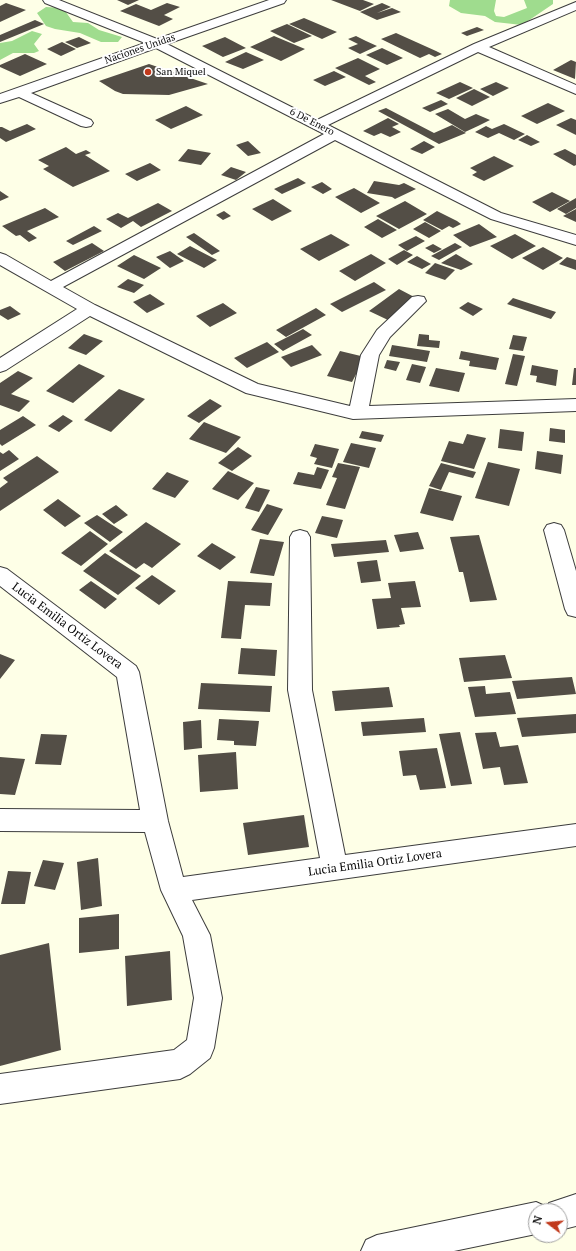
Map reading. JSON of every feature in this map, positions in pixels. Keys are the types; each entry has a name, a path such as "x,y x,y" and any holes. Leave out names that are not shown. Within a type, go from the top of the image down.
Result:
{"street":[{"name":"6 De Enero","path":"49,0 155,43 496,216 576,240"},
{"name":"Naciones Unidas","path":"0,98 280,0"},
{"path":"318,125 478,47 576,6"},
{"path":"478,47 576,90"},
{"path":"19,92 86,123"},
{"path":"50,288 335,134"},
{"path":"0,258 89,309 252,389 353,413 576,405"},
{"path":"358,412 370,355 383,334 418,301"},
{"path":"0,366 89,309"},
{"path":"554,530 576,609"},
{"path":"300,537 300,690 334,869"},
{"name":"Lucia Emilia Ortiz Lovera","path":"0,575 128,672 154,821 174,890 196,935 208,998 200,1048 180,1064 0,1089"},
{"path":"0,820 154,821"},
{"name":"Lucia Emilia Ortiz Lovera","path":"174,890 576,835"},
{"path":"377,1251 528,1220"}],"green space":[{"path":"450,0 496,0 494,11 496,16 504,17 527,8 524,0 553,0 553,4 522,25 495,22 485,16 461,13 449,6"},
{"path":"46,7 63,8 73,22 88,23 99,30 122,37 118,42 101,42 80,33 46,26 37,13"},
{"path":"32,31 42,34 34,44 39,51 34,53 13,53 0,60 0,43 12,41"}],"building":[{"path":"117,0 139,0 128,5"},
{"path":"331,0 363,0 374,4 360,11"},
{"path":"6,3 26,10 0,22 0,6"},
{"path":"167,3 180,7 164,15 173,19 159,26 120,11 136,4 151,10"},
{"path":"382,3 391,7 377,13 392,8 401,12 377,20 360,12"},
{"path":"304,18 337,32 322,39 289,24"},
{"path":"35,20 44,24 0,42 0,35"},
{"path":"287,24 312,36 294,43 270,31"},
{"path":"477,27 484,30 467,36 461,33"},
{"path":"396,33 442,54 435,57 429,54 420,58 381,39"},
{"path":"274,36 305,49 281,61 250,47"},
{"path":"356,36 377,46 360,54 348,48 358,44 348,39"},
{"path":"79,37 91,43 77,48 65,42"},
{"path":"225,37 246,48 223,57 202,46"},
{"path":"62,42 76,49 61,56 47,49"},
{"path":"382,48 403,58 387,65 366,55"},
{"path":"246,52 264,60 243,69 225,62"},
{"path":"25,54 47,64 20,76 0,67 0,65"},
{"path":"358,58 380,69 365,76 376,82 369,85 335,68"},
{"path":"571,60 576,62 575,79 553,70"},
{"name":"San Miquel","path":"149,64 208,84 169,95 123,94 99,81"},
{"path":"334,71 346,77 325,86 313,80"},
{"path":"460,82 473,88 449,99 436,93"},
{"path":"496,82 509,88 493,96 480,89"},
{"path":"474,89 490,97 472,106 456,98"},
{"path":"441,100 448,104 430,112 422,108"},
{"path":"548,103 565,111 537,124 521,116"},
{"path":"186,106 203,115 171,129 155,120"},
{"path":"386,108 434,133 452,125 466,133 439,144 378,111"},
{"path":"448,109 465,119 476,114 490,120 465,132 435,114"},
{"path":"388,118 399,124 392,127 401,132 390,137 381,133 374,136 363,131"},
{"path":"571,118 576,120 576,135 556,125"},
{"path":"27,124 36,129 6,142 0,138 0,127 10,131"},
{"path":"504,124 525,134 514,140 499,133 488,138 475,132 486,126 492,129"},
{"path":"527,135 540,142 531,146 518,140"},
{"path":"248,141 261,153 248,156 236,145"},
{"path":"424,141 435,147 422,154 410,149"},
{"path":"66,147 76,154 86,150 91,153 85,155 110,171 73,187 43,169 49,166 38,160"},
{"path":"188,149 211,153 201,165 178,161"},
{"path":"565,149 576,155 576,165 574,166 553,154"},
{"path":"494,156 514,166 484,181 472,175 477,172 470,168"},
{"path":"150,163 161,170 137,181 125,174"},
{"path":"231,167 246,172 236,180 221,175"},
{"path":"298,178 306,183 282,194 274,189"},
{"path":"374,181 399,185 404,183 416,189 395,199 392,197 367,193"},
{"path":"322,182 332,189 323,194 311,187"},
{"path":"354,188 380,203 361,213 335,197"},
{"path":"0,191 9,197 0,201"},
{"path":"552,192 570,201 550,212 532,202"},
{"path":"576,198 576,208 566,214 557,209"},
{"path":"273,199 292,211 272,221 252,209"},
{"path":"405,201 427,214 399,229 376,216"},
{"path":"158,203 172,211 141,227 133,221 121,228 106,219 118,213 128,218"},
{"path":"45,208 59,217 27,231 37,238 29,242 20,235 16,236 2,226"},
{"path":"576,209 576,222 563,216"},
{"path":"224,211 231,216 223,220 216,215"},
{"path":"437,211 461,224 453,228 449,226 442,230 423,220"},
{"path":"378,219 397,230 382,238 364,227"},
{"path":"425,222 441,231 429,238 413,229"},
{"path":"479,224 497,237 470,247 453,235"},
{"path":"94,226 102,231 73,245 66,241"},
{"path":"194,233 220,251 212,255 186,237"},
{"path":"331,234 350,245 319,261 300,249"},
{"path":"515,234 536,246 512,259 490,246"},
{"path":"416,236 425,241 407,251 398,245"},
{"path":"92,243 104,251 65,271 53,262"},
{"path":"455,243 462,247 439,260 431,256"},
{"path":"433,244 442,249 434,253 425,248"},
{"path":"190,246 217,260 204,268 177,254"},
{"path":"543,247 563,258 543,270 522,258"},
{"path":"404,250 413,255 397,265 388,259"},
{"path":"170,251 184,261 170,268 156,257"},
{"path":"371,254 386,263 355,281 339,271"},
{"path":"456,254 473,264 461,270 441,263"},
{"path":"134,255 161,268 144,279 117,266"},
{"path":"417,256 431,264 422,269 407,262"},
{"path":"567,257 576,260 576,270 559,264"},
{"path":"435,263 455,270 445,280 425,273"},
{"path":"128,279 144,285 134,293 117,287"},
{"path":"374,282 386,290 342,312 330,304"},
{"path":"399,289 418,299 388,320 369,311"},
{"path":"150,294 165,304 147,313 133,302"},
{"path":"513,298 556,312 551,319 507,304"},
{"path":"468,302 483,309 473,316 459,308"},
{"path":"223,303 237,313 210,327 196,316"},
{"path":"10,306 21,314 8,320 0,315 0,310"},
{"path":"316,308 326,315 286,337 276,330"},
{"path":"303,329 312,335 283,351 274,344"},
{"path":"84,334 103,341 86,355 68,348"},
{"path":"419,334 429,335 429,340 440,341 439,348 417,346"},
{"path":"513,335 527,337 523,351 509,349"},
{"path":"267,342 279,352 247,368 234,358"},
{"path":"312,345 322,355 291,367 281,357"},
{"path":"392,345 430,351 427,362 389,356"},
{"path":"340,351 365,357 352,382 327,376"},
{"path":"461,351 499,358 496,370 469,366 470,361 459,359"},
{"path":"513,354 525,356 517,386 505,384"},
{"path":"387,360 400,362 396,371 384,368"},
{"path":"79,364 105,376 73,403 46,391"},
{"path":"412,364 426,367 420,383 406,380"},
{"path":"532,365 558,370 556,386 536,382 537,376 530,375"},
{"path":"436,368 465,373 459,392 429,386"},
{"path":"574,368 576,368 576,385 572,385"},
{"path":"18,371 33,378 11,394 30,401 19,412 0,405 0,383"},
{"path":"119,389 145,399 111,432 84,420"},
{"path":"210,399 222,406 199,423 187,416"},
{"path":"63,415 73,421 59,432 48,426"},
{"path":"23,416 36,425 2,446 0,444 0,430"},
{"path":"204,422 241,437 226,453 189,439"},
{"path":"550,428 565,430 565,443 549,441"},
{"path":"500,429 524,432 522,451 498,448"},
{"path":"362,431 384,435 381,442 359,438"},
{"path":"467,434 486,438 474,469 441,461 449,441 463,444"},
{"path":"351,443 376,448 369,468 343,462"},
{"path":"315,444 339,449 332,468 314,464 317,458 310,456"},
{"path":"238,447 252,456 232,471 218,463"},
{"path":"9,450 19,459 0,471 0,452 3,454"},
{"path":"537,451 563,455 561,474 535,469"},
{"path":"37,456 59,472 0,511 0,488 8,482 3,478"},
{"path":"488,462 520,469 509,506 475,498"},
{"path":"338,463 360,467 345,509 326,505 337,478 332,477"},
{"path":"441,463 476,472 473,478 449,472 441,490 429,486"},
{"path":"317,467 329,470 321,489 293,484 298,472 314,475"},
{"path":"228,471 254,483 238,500 212,489"},
{"path":"167,472 189,481 175,498 152,489"},
{"path":"256,487 270,490 259,512 245,508"},
{"path":"429,488 462,496 453,521 420,513"},
{"path":"58,499 81,516 65,527 43,510"},
{"path":"267,504 283,509 268,535 251,530"},
{"path":"116,505 128,515 114,524 102,514"},
{"path":"97,515 123,532 110,542 84,523"},
{"path":"322,516 343,520 337,538 315,533"},
{"path":"146,522 181,544 152,568 144,563 136,569 109,551"},
{"path":"90,531 108,544 81,566 61,553"},
{"path":"418,532 424,549 400,552 394,535"},
{"path":"479,535 497,600 470,602 463,572 459,572 450,537"},
{"path":"260,539 284,542 274,576 250,573"},
{"path":"386,540 389,552 334,557 331,544"},
{"path":"212,543 236,557 220,570 197,556"},
{"path":"105,553 141,576 118,595 83,571"},
{"path":"377,560 381,581 361,583 357,562"},
{"path":"152,575 176,591 159,605 135,588"},
{"path":"91,581 117,599 105,609 79,590"},
{"path":"228,581 272,583 270,606 245,605 241,639 221,638"},
{"path":"415,581 421,607 401,608 405,624 399,625 400,627 377,629 372,599 391,598 388,583"},
{"path":"241,648 277,650 275,676 238,674"},
{"path":"0,654 15,660 0,679"},
{"path":"505,655 512,678 464,682 459,658"},
{"path":"572,677 576,694 517,699 512,681"},
{"path":"201,683 272,686 270,712 198,709"},
{"path":"485,686 486,694 510,692 516,714 475,717 468,687"},
{"path":"389,687 393,707 335,711 332,691"},
{"path":"576,714 576,733 522,737 517,718"},
{"path":"424,718 426,732 363,736 361,722"},
{"path":"219,719 259,721 256,746 234,745 234,741 217,740"},
{"path":"201,720 202,748 184,750 183,722"},
{"path":"460,732 472,784 451,786 439,734"},
{"path":"496,732 500,747 518,745 528,783 504,785 500,767 483,769 475,733"},
{"path":"41,734 67,735 61,765 35,764"},
{"path":"437,748 446,788 420,790 416,775 403,776 399,751"},
{"path":"236,752 238,789 200,792 198,755"},
{"path":"0,757 25,759 15,795 0,794"},
{"path":"304,815 309,847 248,855 243,823"},
{"path":"98,858 102,906 81,910 77,862"},
{"path":"43,860 64,863 55,890 34,886"},
{"path":"8,871 31,872 25,904 1,904"},
{"path":"119,914 119,949 79,953 79,918"},
{"path":"49,943 61,1050 0,1066 0,955"},
{"path":"170,951 172,1000 127,1006 125,956"}],"place":[{"name":"San Miquel","path":"148,72"}]}
